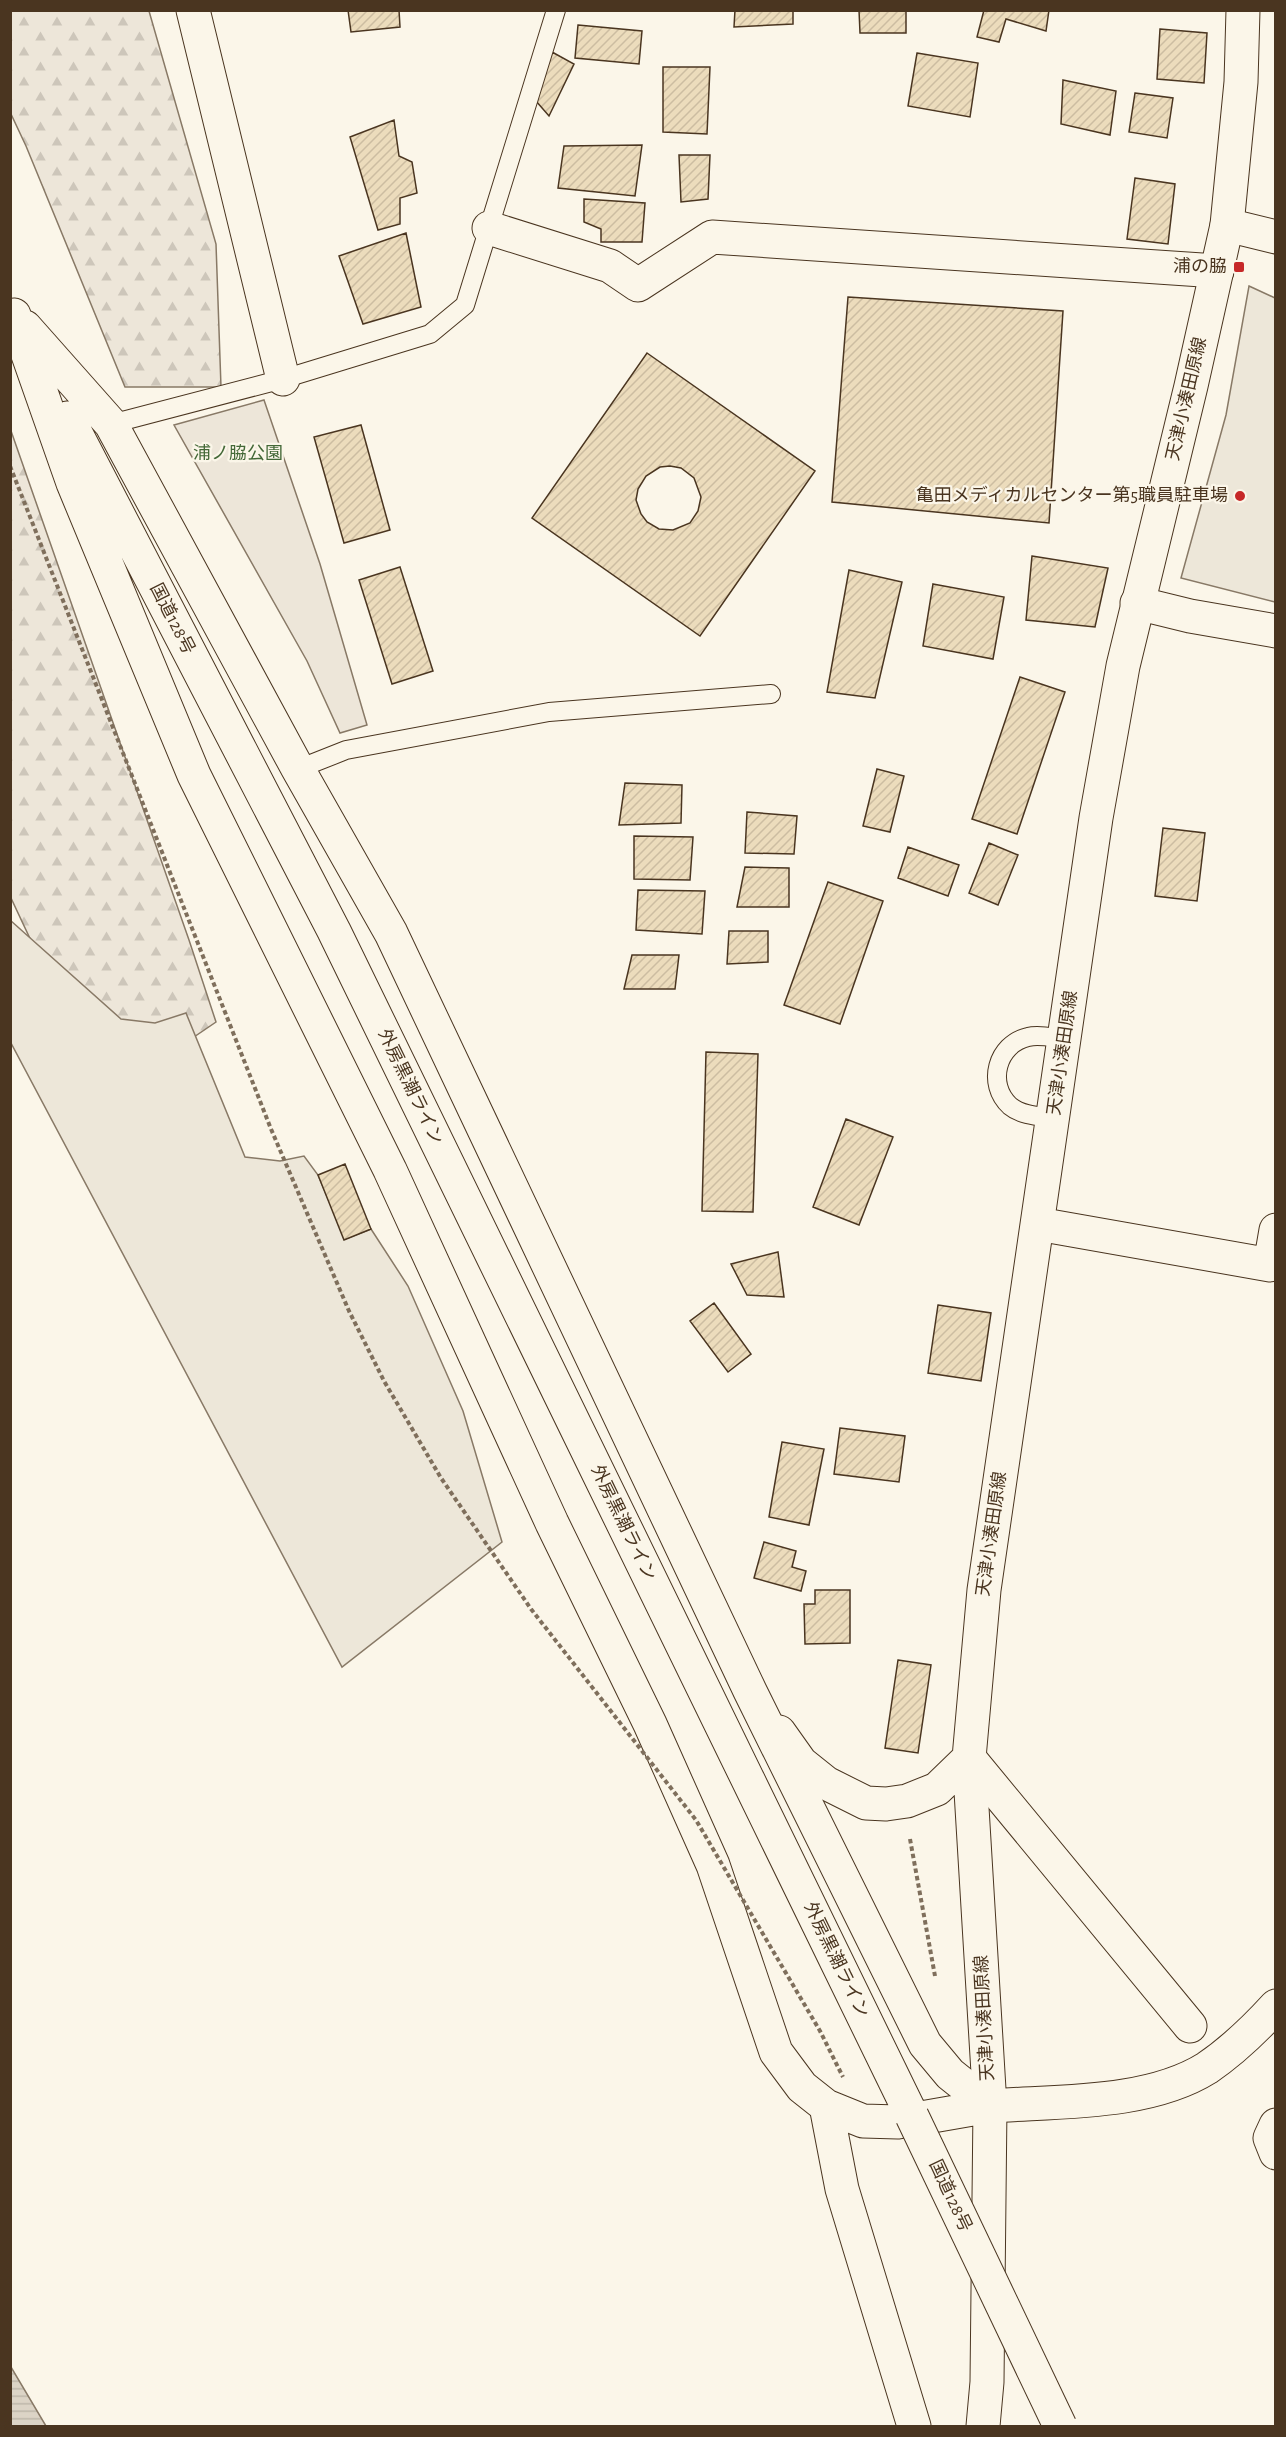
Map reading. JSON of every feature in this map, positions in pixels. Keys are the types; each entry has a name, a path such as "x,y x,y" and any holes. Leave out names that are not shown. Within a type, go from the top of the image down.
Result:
{"main road":[{"path":"193,10 283,379"},
{"name":"天津小湊田原線","path":"990,2106 969,1758 984,1590 1096,818 1123,666 1191,386 1227,225 1241,82 1242,10"},
{"path":"1227,225 1275,237"},
{"path":"489,228 610,266 638,285 712,237 1217,271"},
{"path":"12,311 111,424 298,769 391,933 750,1691 925,2044 950,2074 990,2106"},
{"path":"12,311 73,483 194,775 390,1170 552,1523 650,1724 713,1865 776,2052 802,2087 826,2106 863,2121 898,2122 990,2106 1082,2100 1160,2088 1206,2068 1235,2046 1275,2006"},
{"name":"国道128号","path":"12,311 334,931"},
{"path":"1137,603 1190,616 1275,631"},
{"name":"外房黒潮ライン","path":"334,931 912,2116"},
{"path":"1038,1224 1270,1265 1275,1230"},
{"path":"750,1691 801,1763 826,1783 866,1803 886,1804 907,1801 937,1789 969,1758 1190,2026"},
{"path":"826,2106 842,2189 914,2427"},
{"name":"国道128号","path":"983,2427 987,2382 990,2106"},
{"name":"国道128号","path":"912,2116 1060,2427"},
{"path":"1275,2125 1270,2138 1275,2153"}],"lane":[{"path":"111,424 283,379 430,334 465,305 556,10"},
{"path":"298,769 346,750 549,711 771,694"},
{"path":"1054,1118 1026,1113 1010,1105 999,1090 997,1069 1006,1050 1020,1039 1032,1036 1065,1039"}],"path":[{"path":"10,466 271,1129 359,1331 384,1381 441,1478 531,1609 696,1820 792,1981 843,2077"},
{"path":"909,1834 936,1987"}],"green space":[{"path":"11,11 149,11 216,244 221,387 125,387 11,114"},
{"name":"浦ノ脇公園","path":"264,400 320,564 367,725 340,733 307,661 174,425"},
{"path":"10,428 216,1022 154,1064 49,979 11,898"}],"shaded area":[{"name":"亀田メディカルセンター第5職員駐車場","path":"1249,286 1275,298 1275,602 1181,578 1226,415"},
{"path":"10,920 121,1019 155,1023 186,1013 245,1157 280,1161 304,1156 318,1175 345,1239 371,1229 408,1286 463,1411 502,1542 342,1667 11,1043"},
{"path":"11,2367 46,2426 11,2426"}],"building":[{"path":"348,10 399,10 400,27 351,32"},
{"path":"735,10 793,10 793,24 734,27"},
{"path":"859,10 906,10 906,33 860,33"},
{"path":"984,10 1049,10 1046,31 1006,19 999,42 977,37"},
{"path":"578,25 642,31 639,64 575,58"},
{"path":"1160,29 1207,33 1204,83 1157,79"},
{"path":"552,52 574,64 549,116 536,101"},
{"path":"917,53 978,63 970,117 908,106"},
{"path":"663,67 710,67 707,134 663,132"},
{"path":"1063,80 1116,91 1110,135 1061,124"},
{"path":"1135,93 1173,98 1167,138 1129,132"},
{"path":"394,120 399,156 412,162 417,193 400,198 400,224 378,230 350,137"},
{"path":"642,145 635,196 558,188 564,146"},
{"path":"679,155 710,155 708,199 681,202"},
{"path":"1135,178 1175,184 1168,244 1127,239"},
{"path":"584,199 645,203 642,242 601,242 601,229 584,222"},
{"path":"406,233 421,307 363,324 339,256"},
{"path":"848,297 1063,311 1049,523 832,502"},
{"path":"647,353 815,471 700,636 532,518","holes":["660,467 681,468 694,478 701,497 698,511 690,523 673,530 659,529 647,522 641,514 636,500 638,489 646,476"]},
{"path":"361,425 390,530 344,543 314,437"},
{"path":"1032,556 1108,568 1095,627 1026,620"},
{"path":"400,567 433,671 392,684 359,580"},
{"path":"849,570 902,582 875,698 827,692"},
{"path":"933,584 1004,597 993,659 923,646"},
{"path":"1020,677 1065,692 1017,834 972,819"},
{"path":"877,769 904,776 890,832 863,826"},
{"path":"625,783 682,785 681,823 619,825"},
{"path":"747,812 797,816 794,854 745,853"},
{"path":"1163,828 1205,833 1197,901 1155,896"},
{"path":"634,836 693,837 690,880 634,879"},
{"path":"989,843 1018,855 998,905 969,893"},
{"path":"908,847 959,865 948,896 898,878"},
{"path":"745,867 789,868 789,907 737,907"},
{"path":"828,882 883,901 840,1024 784,1005"},
{"path":"638,890 705,891 702,934 636,930"},
{"path":"729,931 768,931 768,962 727,964"},
{"path":"632,955 679,955 675,989 624,989"},
{"path":"706,1052 758,1054 753,1212 702,1211"},
{"path":"846,1119 893,1137 859,1225 813,1207"},
{"path":"345,1164 371,1229 344,1240 318,1175"},
{"path":"778,1252 784,1297 747,1295 731,1264"},
{"path":"714,1303 751,1354 728,1372 690,1321"},
{"path":"938,1305 991,1313 981,1381 928,1373"},
{"path":"840,1428 905,1436 899,1482 834,1474"},
{"path":"782,1442 824,1449 809,1525 769,1517"},
{"path":"764,1542 796,1551 792,1567 806,1571 801,1591 754,1578"},
{"path":"815,1590 850,1590 850,1643 805,1644 804,1604 815,1604"},
{"path":"898,1660 931,1665 918,1753 885,1748"}],"place":[{"name":"浦の脇","path":"1239,267"},
{"name":"亀田メディカルセンター第5職員駐車場","path":"1240,496"}]}
